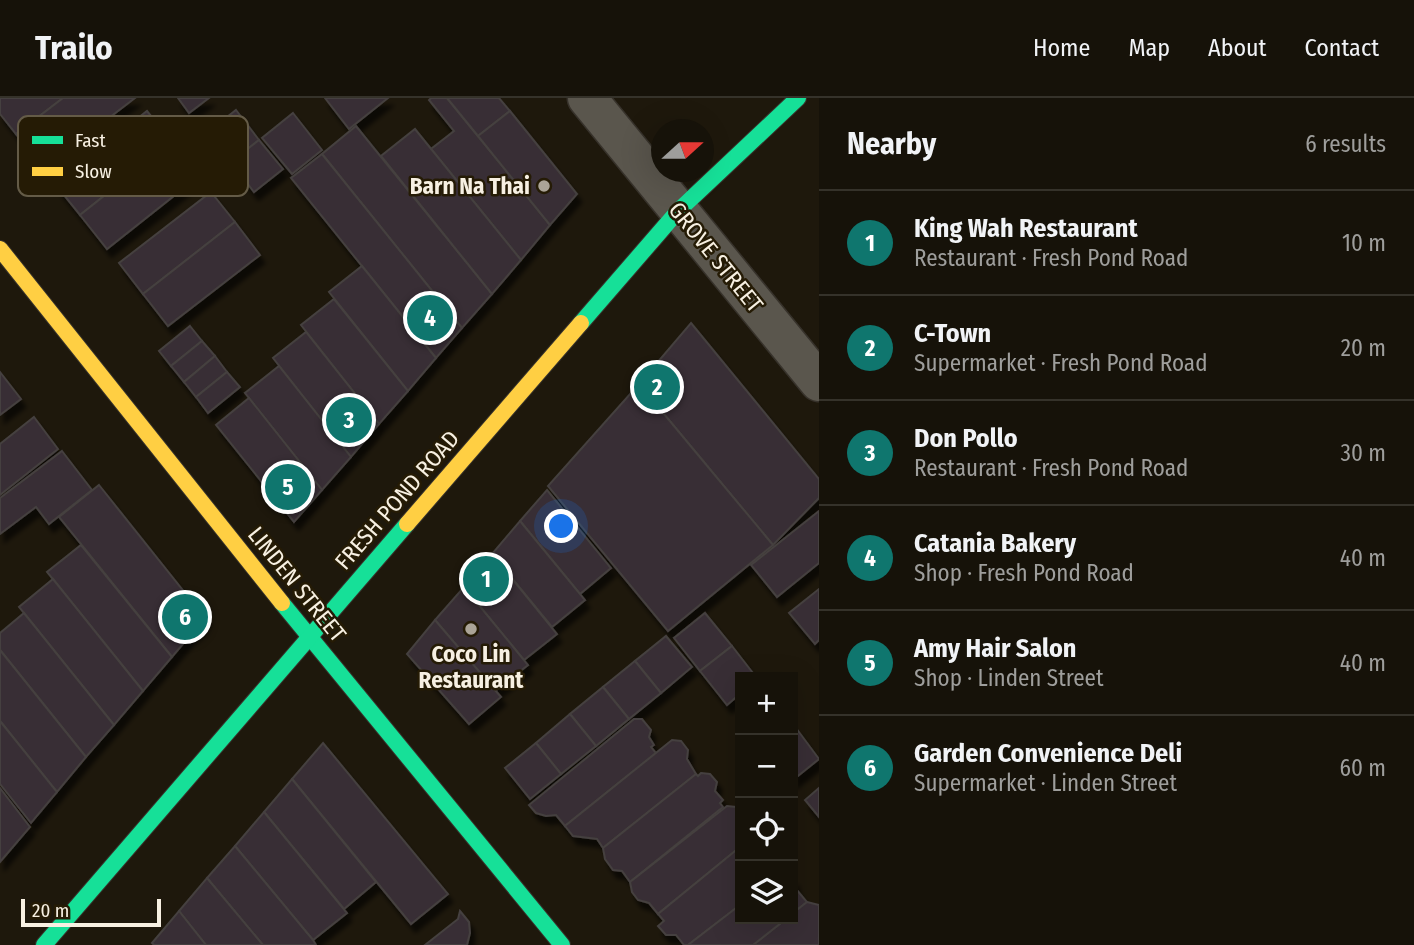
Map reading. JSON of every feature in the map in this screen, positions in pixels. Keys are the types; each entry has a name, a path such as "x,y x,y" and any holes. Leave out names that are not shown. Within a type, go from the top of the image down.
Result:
{"main road":[{"name":"FRESH POND ROAD","path":"44,945 678,211 798,98"},
{"name":"LINDEN STREET","path":"0,249 309,637 562,945"}],"street":[{"name":"GROVE STREET","path":"587,98 819,382"}],"building":[{"path":"0,98 63,98 40,116 18,116 16,134 0,114"},
{"path":"63,98 135,98 111,116 40,116"},
{"path":"178,98 209,98 189,113"},
{"path":"325,98 388,98 349,129"},
{"path":"447,98 550,225 521,260 431,149 454,131 429,100"},
{"path":"447,98 499,98 510,111 478,136"},
{"path":"236,110 241,116 228,116"},
{"path":"510,111 577,194 550,225 478,136"},
{"path":"293,113 322,150 292,174 262,138"},
{"path":"248,126 259,140 248,149"},
{"path":"356,126 492,294 462,328 322,154"},
{"path":"415,129 521,260 492,294 381,156"},
{"path":"259,140 283,169 254,192 248,184 248,149"},
{"path":"322,154 462,328 436,358 291,178"},
{"path":"65,196 104,196 80,215"},
{"path":"104,196 174,196 107,249 80,215"},
{"path":"206,196 214,196 235,222 143,294 119,263"},
{"path":"235,222 260,255 168,326 143,294"},
{"path":"362,266 436,358 408,391 329,292"},
{"path":"334,299 408,391 379,424 301,325"},
{"path":"691,323 819,479 819,498 773,545 639,384"},
{"path":"190,326 202,341 171,366 159,351"},
{"path":"306,332 379,424 351,457 273,358"},
{"path":"202,341 215,356 184,382 171,366"},
{"path":"215,356 227,372 196,397 184,382"},
{"path":"279,366 351,457 322,490 245,393"},
{"path":"0,372 21,399 0,415"},
{"path":"227,372 240,387 208,413 196,397"},
{"path":"639,384 773,545 668,631 548,486"},
{"path":"249,398 322,490 294,522 216,425"},
{"path":"34,417 58,449 0,495 0,444"},
{"path":"62,451 92,490 49,524 36,507 0,534 0,498"},
{"path":"99,485 205,618 172,657 59,517"},
{"path":"547,490 611,568 580,594 520,521"},
{"path":"819,511 819,563 777,597 751,565"},
{"path":"520,521 585,600 552,627 492,554"},
{"path":"81,545 172,657 143,691 47,572"},
{"path":"492,554 557,634 524,660 464,587"},
{"path":"53,579 143,691 114,725 19,607"},
{"path":"464,587 528,665 495,691 435,620"},
{"path":"819,589 819,640 815,644 789,613"},
{"path":"24,613 114,725 86,757 0,650 0,633"},
{"path":"705,613 732,646 700,671 674,638"},
{"path":"435,620 501,697 469,724 407,654"},
{"path":"666,636 692,667 661,693 635,661"},
{"path":"732,646 752,672 735,672 735,698 727,705 700,671"},
{"path":"0,650 86,757 57,792 0,721"},
{"path":"635,661 661,693 629,719 603,687"},
{"path":"603,687 629,719 596,746 570,714"},
{"path":"570,714 596,746 561,774 536,743"},
{"path":"634,719 642,719 651,730 649,737 654,745 651,747 656,753 565,826 556,815 536,813 529,805"},
{"path":"0,721 57,792 31,823 0,784"},
{"path":"798,731 819,759 798,776"},
{"path":"672,740 681,741 688,750 687,759 696,774 603,848 597,839 573,836 565,826"},
{"path":"323,743 448,894 411,924 292,779"},
{"path":"536,743 561,774 530,799 505,768"},
{"path":"701,773 710,774 717,782 715,791 723,800 720,803 723,807 630,882 622,871 613,870 605,859 603,848 696,774 698,776"},
{"path":"292,779 376,882 344,909 264,812"},
{"path":"0,788 30,827 0,862"},
{"path":"819,788 819,817 805,800"},
{"path":"727,806 735,807 735,851 658,914 649,903 638,900 632,892 630,882"},
{"path":"264,812 347,913 313,940 235,846"},
{"path":"235,846 316,945 263,945 207,878"},
{"path":"735,851 735,909 688,945 684,945 676,935 666,935 658,926 664,921 658,914"},
{"path":"207,878 263,945 206,945 179,911"},
{"path":"798,891 807,902 798,909"},
{"path":"807,902 819,905 819,945 753,945 780,924 798,924 798,909"},
{"path":"735,909 735,924 780,924 753,945 688,945"},
{"path":"179,911 206,945 152,943"},
{"path":"460,911 469,922 467,945 425,945 458,919"}],"traffic: fast":[{"path":"581,323 678,211 798,98"},
{"path":"44,945 407,524"},
{"path":"282,603 562,945"}],"traffic: slow":[{"path":"0,249 282,603"},
{"path":"407,524 581,323"}],"place":[{"name":"Barn Na Thai","path":"544,186"},
{"name":"Catania Bakery","path":"430,318"},
{"name":"C-Town","path":"657,387"},
{"name":"Don Pollo","path":"349,420"},
{"name":"Amy Hair Salon","path":"288,487"},
{"name":"King Wah Restaurant","path":"486,579"},
{"name":"Garden Convenience Deli","path":"185,617"},
{"name":"Coco Lin Restaurant","path":"471,629"}]}
